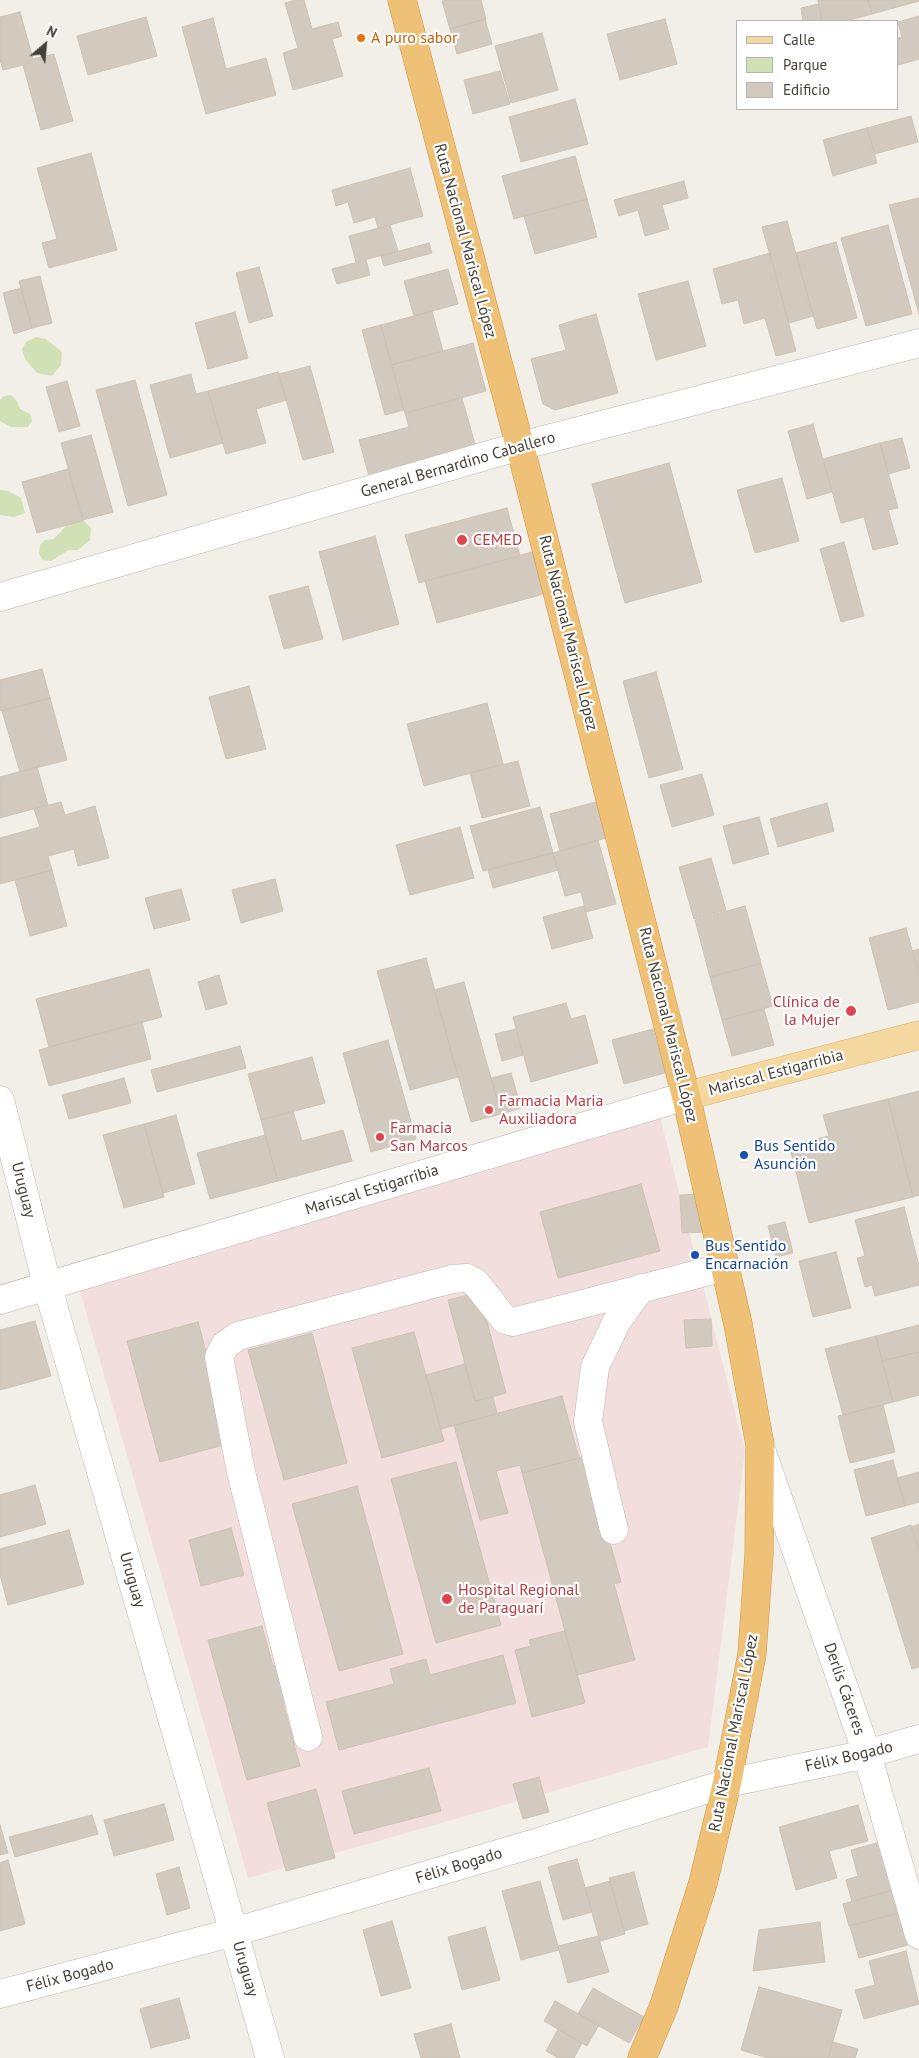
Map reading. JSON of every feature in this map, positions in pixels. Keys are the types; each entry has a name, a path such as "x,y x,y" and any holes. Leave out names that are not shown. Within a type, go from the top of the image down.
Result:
{"highway":[{"name":"Ruta Nacional Mariscal López","path":"402,0 520,446 686,1096 738,1324 760,1445 759,1555 752,1654 727,1783 703,1883 664,2006 642,2058"}],"main road":[{"name":"Mariscal Estigarribia","path":"686,1096 919,1034"}],"street":[{"name":"General Bernardino Caballero","path":"0,597 520,446 919,343"},
{"name":"Mariscal Estigarribia","path":"0,1300 48,1288 686,1096"},
{"name":"Uruguay","path":"0,1100 48,1288 270,2058"},
{"path":"308,1737 241,1472 219,1357 225,1345 238,1336 452,1279 467,1278 475,1282 505,1320 513,1322 725,1267"},
{"path":"614,1530 588,1422 595,1367 617,1321 641,1288"},
{"name":"Derlis Cáceres","path":"760,1445 867,1754 919,1935"},
{"name":"Félix Bogado","path":"0,1994 234,1932 539,1842 727,1783 867,1754 919,1739"}],"shaded area":[{"name":"Hospital Regional de Paraguarí","path":"659,1113 745,1451 708,1747 248,1878 80,1291"}],"green space":[{"path":"36,337 46,339 62,352 61,365 52,376 37,373 25,359 22,349 26,342"},
{"path":"11,395 17,401 20,409 30,414 32,421 28,427 11,427 0,421 0,400 4,396"},
{"path":"0,490 8,491 21,498 25,513 14,517 0,515"},
{"path":"74,517 84,521 91,528 90,540 78,550 69,550 51,561 43,560 39,554 40,545 45,540 54,539"}],"building":[{"path":"304,0 312,29 338,22 342,36 332,39 343,76 293,90 283,53 298,48 285,3"},
{"path":"481,0 486,19 450,29 442,1"},
{"path":"818,0 868,0 872,14 850,20 822,20"},
{"path":"868,0 919,0 919,1 872,14"},
{"path":"819,4 822,20 803,20 801,8"},
{"path":"20,12 33,59 54,54 73,121 41,130 23,65 3,70 0,60 0,17"},
{"path":"919,16 919,59 899,65 899,38 902,37 899,22"},
{"path":"146,17 157,56 88,75 77,36"},
{"path":"213,18 226,69 266,58 276,95 206,114 182,27"},
{"path":"485,19 492,44 457,54 450,29"},
{"path":"665,19 677,64 620,80 607,34"},
{"path":"542,33 558,90 511,103 495,46"},
{"path":"500,71 510,104 473,114 464,80"},
{"path":"575,99 588,144 521,162 509,117"},
{"path":"911,116 918,142 875,154 867,128"},
{"path":"867,128 877,163 833,176 823,140"},
{"path":"91,153 117,250 49,268 42,243 57,239 37,168"},
{"path":"575,156 587,199 514,219 502,176"},
{"path":"410,168 423,216 378,228 375,217 354,223 348,202 336,206 332,190"},
{"path":"684,181 688,198 662,205 669,229 645,236 638,210 619,216 614,200"},
{"path":"919,198 919,314 889,205"},
{"path":"587,199 597,237 535,254 524,216"},
{"path":"787,221 813,316 789,323 762,227"},
{"path":"390,225 398,251 356,262 349,236"},
{"path":"888,225 912,314 866,326 841,238"},
{"path":"836,242 857,318 817,329 796,253"},
{"path":"429,243 432,253 384,266 381,256"},
{"path":"770,253 796,351 776,356 765,318 744,324 738,300 722,304 713,269"},
{"path":"366,260 370,275 337,284 332,269"},
{"path":"259,267 273,316 249,323 236,273"},
{"path":"448,269 458,304 414,316 404,281"},
{"path":"40,276 52,323 32,328 19,281"},
{"path":"688,281 706,346 656,360 638,294"},
{"path":"21,288 32,328 14,334 3,293"},
{"path":"432,311 443,351 391,365 381,325"},
{"path":"235,312 248,358 208,369 195,323"},
{"path":"596,314 618,393 555,410 543,404 531,359 566,350 559,325"},
{"path":"381,325 404,410 385,415 362,330"},
{"path":"473,343 486,391 405,413 391,365"},
{"path":"310,366 334,452 303,460 279,374"},
{"path":"278,372 287,400 256,409 266,443 226,454 208,391"},
{"path":"191,374 196,394 208,391 223,443 170,458 150,385"},
{"path":"135,380 167,495 128,506 96,390"},
{"path":"67,381 80,426 59,432 46,387"},
{"path":"462,398 476,448 369,476 359,440 409,427 405,413"},
{"path":"813,424 832,492 807,499 788,431"},
{"path":"91,435 113,512 83,520 61,443"},
{"path":"902,438 910,468 888,474 880,443"},
{"path":"880,443 898,508 888,510 898,544 873,550 864,517 841,523 823,459"},
{"path":"669,463 702,582 625,603 592,484"},
{"path":"68,469 83,521 37,533 22,482"},
{"path":"782,478 799,541 755,553 737,490"},
{"path":"507,508 520,556 419,583 405,535"},
{"path":"375,536 399,624 343,640 319,552"},
{"path":"844,542 864,616 841,622 820,549"},
{"path":"532,552 544,594 437,623 425,581"},
{"path":"308,586 323,639 284,649 269,596"},
{"path":"42,669 50,698 0,711 0,680"},
{"path":"656,672 683,769 649,778 623,681"},
{"path":"249,686 266,749 226,759 209,697"},
{"path":"50,698 67,760 20,772 2,711"},
{"path":"487,703 503,764 424,786 407,724"},
{"path":"518,761 530,806 482,818 470,773"},
{"path":"37,767 48,805 0,818 0,777"},
{"path":"702,774 714,815 672,827 660,785"},
{"path":"61,802 65,815 95,806 109,858 78,866 74,849 48,856 52,870 0,884 0,838 40,827 34,809"},
{"path":"596,802 606,838 560,851 550,814"},
{"path":"827,803 834,831 778,847 770,819"},
{"path":"540,807 553,853 483,871 470,826"},
{"path":"759,817 769,854 733,864 723,826"},
{"path":"460,827 474,878 410,895 396,845"},
{"path":"598,840 616,904 586,912 581,892 565,896 553,853"},
{"path":"553,853 558,870 493,888 488,870"},
{"path":"711,858 726,910 694,919 679,867"},
{"path":"52,870 67,926 30,936 15,880"},
{"path":"275,879 283,911 241,923 232,890"},
{"path":"181,889 190,920 154,929 145,898"},
{"path":"584,906 593,938 552,949 543,917"},
{"path":"745,906 761,963 710,977 695,920"},
{"path":"906,928 919,975 919,1002 888,1010 869,938"},
{"path":"919,949 919,975 912,951"},
{"path":"426,958 458,1077 410,1090 377,971"},
{"path":"761,964 773,1006 722,1020 710,977"},
{"path":"149,969 162,1017 49,1047 36,999"},
{"path":"219,975 227,1004 206,1010 198,982"},
{"path":"464,982 501,1114 471,1122 434,990"},
{"path":"566,1003 571,1019 585,1015 598,1063 531,1082 513,1017"},
{"path":"764,1009 774,1045 732,1056 722,1020"},
{"path":"142,1022 151,1059 49,1086 39,1050"},
{"path":"516,1029 523,1055 502,1061 495,1034"},
{"path":"653,1029 665,1073 624,1084 612,1040"},
{"path":"388,1040 416,1139 371,1152 343,1053"},
{"path":"240,1046 246,1068 157,1092 151,1070"},
{"path":"312,1057 325,1103 261,1120 248,1074"},
{"path":"511,1073 521,1108 501,1114 491,1078"},
{"path":"124,1078 131,1103 69,1119 62,1095"},
{"path":"919,1091 919,1195 913,1197 888,1099"},
{"path":"888,1099 913,1197 809,1223 789,1145 829,1136 823,1115"},
{"path":"293,1111 302,1141 343,1130 352,1161 278,1181 261,1120"},
{"path":"176,1115 195,1184 163,1193 144,1124"},
{"path":"144,1124 164,1197 124,1208 103,1135"},
{"path":"265,1135 278,1181 210,1199 197,1153"},
{"path":"641,1184 660,1251 558,1278 540,1212"},
{"path":"701,1194 704,1232 682,1233 680,1195"},
{"path":"904,1207 919,1266 919,1285 875,1296 872,1285 865,1287 857,1258 865,1256 855,1220"},
{"path":"785,1222 793,1253 776,1257 768,1226"},
{"path":"836,1252 851,1308 813,1317 799,1261"},
{"path":"479,1292 506,1393 475,1401 448,1300"},
{"path":"711,1319 712,1346 686,1348 684,1320"},
{"path":"35,1321 51,1376 0,1390 0,1330"},
{"path":"198,1322 231,1443 160,1462 127,1341"},
{"path":"919,1325 919,1352 882,1361 876,1336"},
{"path":"414,1332 444,1441 382,1458 352,1348"},
{"path":"312,1333 347,1463 284,1480 248,1350"},
{"path":"876,1336 893,1402 843,1415 825,1349"},
{"path":"919,1352 919,1395 893,1402 882,1361"},
{"path":"465,1364 475,1401 493,1397 497,1414 441,1429 426,1375"},
{"path":"562,1396 579,1458 522,1473 520,1465 496,1471 508,1513 480,1520 454,1425"},
{"path":"883,1405 895,1452 850,1463 838,1416"},
{"path":"586,1456 621,1582 614,1584 635,1660 577,1675 522,1473"},
{"path":"893,1460 905,1506 866,1516 854,1470"},
{"path":"456,1462 501,1625 436,1643 391,1479"},
{"path":"919,1472 919,1502 905,1506 897,1478"},
{"path":"35,1485 46,1524 0,1537 0,1495"},
{"path":"357,1486 403,1654 339,1671 292,1504"},
{"path":"919,1524 919,1552 911,1527"},
{"path":"911,1525 919,1552 919,1667 912,1669 871,1538"},
{"path":"231,1528 244,1575 201,1586 189,1540"},
{"path":"69,1530 84,1584 8,1605 0,1575 0,1549"},
{"path":"262,1626 273,1666 283,1663 293,1701 283,1703 300,1766 247,1780 208,1640"},
{"path":"565,1631 585,1703 532,1717 515,1650 531,1646 529,1640"},
{"path":"503,1655 516,1703 339,1750 326,1702 394,1684 390,1669 426,1659 430,1675"},
{"path":"429,1768 441,1811 354,1834 342,1791"},
{"path":"539,1777 549,1812 523,1819 513,1784"},
{"path":"316,1789 335,1858 286,1871 267,1803"},
{"path":"164,1804 174,1840 114,1856 104,1820"},
{"path":"858,1805 868,1841 829,1851 837,1878 796,1890 779,1827"},
{"path":"92,1815 98,1834 15,1857 9,1837"},
{"path":"0,1825 8,1853 0,1855"},
{"path":"880,1842 893,1890 852,1901 846,1880 858,1876 851,1850"},
{"path":"577,1859 592,1912 563,1920 548,1867"},
{"path":"8,1860 25,1924 0,1931 0,1863"},
{"path":"179,1867 190,1908 167,1915 156,1874"},
{"path":"634,1872 648,1924 624,1931 609,1878"},
{"path":"540,1881 559,1950 521,1960 502,1891"},
{"path":"610,1881 625,1934 600,1941 585,1888"},
{"path":"893,1890 899,1913 849,1926 843,1904"},
{"path":"899,1913 908,1945 859,1958 850,1926"},
{"path":"392,1921 411,1988 381,1996 363,1930"},
{"path":"820,1922 825,1962 753,1971 759,1930"},
{"path":"485,1927 500,1980 462,1990 448,1937"},
{"path":"598,1936 609,1972 568,1983 558,1946"},
{"path":"906,1951 919,2004 864,2019 855,1990 875,1985 869,1961"},
{"path":"759,1987 842,2010 828,2058 768,2058 741,2050"},
{"path":"593,1988 644,2017 629,2043 578,2014"},
{"path":"179,1998 190,2038 151,2048 140,2009"},
{"path":"555,2001 599,2025 587,2046 544,2021"},
{"path":"451,2024 460,2058 421,2058 414,2034"},
{"path":"558,2029 582,2043 574,2058 558,2058 546,2051"},
{"path":"833,2042 858,2049 855,2058 828,2058"}],"place":[{"name":"A puro sabor","path":"361,38"},
{"name":"CEMED","path":"462,540"},
{"name":"Clínica de la Mujer","path":"851,1011"},
{"name":"Farmacia Maria Auxiliadora","path":"489,1110"},
{"name":"Farmacia San Marcos","path":"380,1137"},
{"name":"Bus Sentido Asunción","path":"744,1155"},
{"name":"Bus Sentido Encarnación","path":"695,1255"},
{"name":"Hospital Regional de Paraguarí","path":"447,1599"}]}
